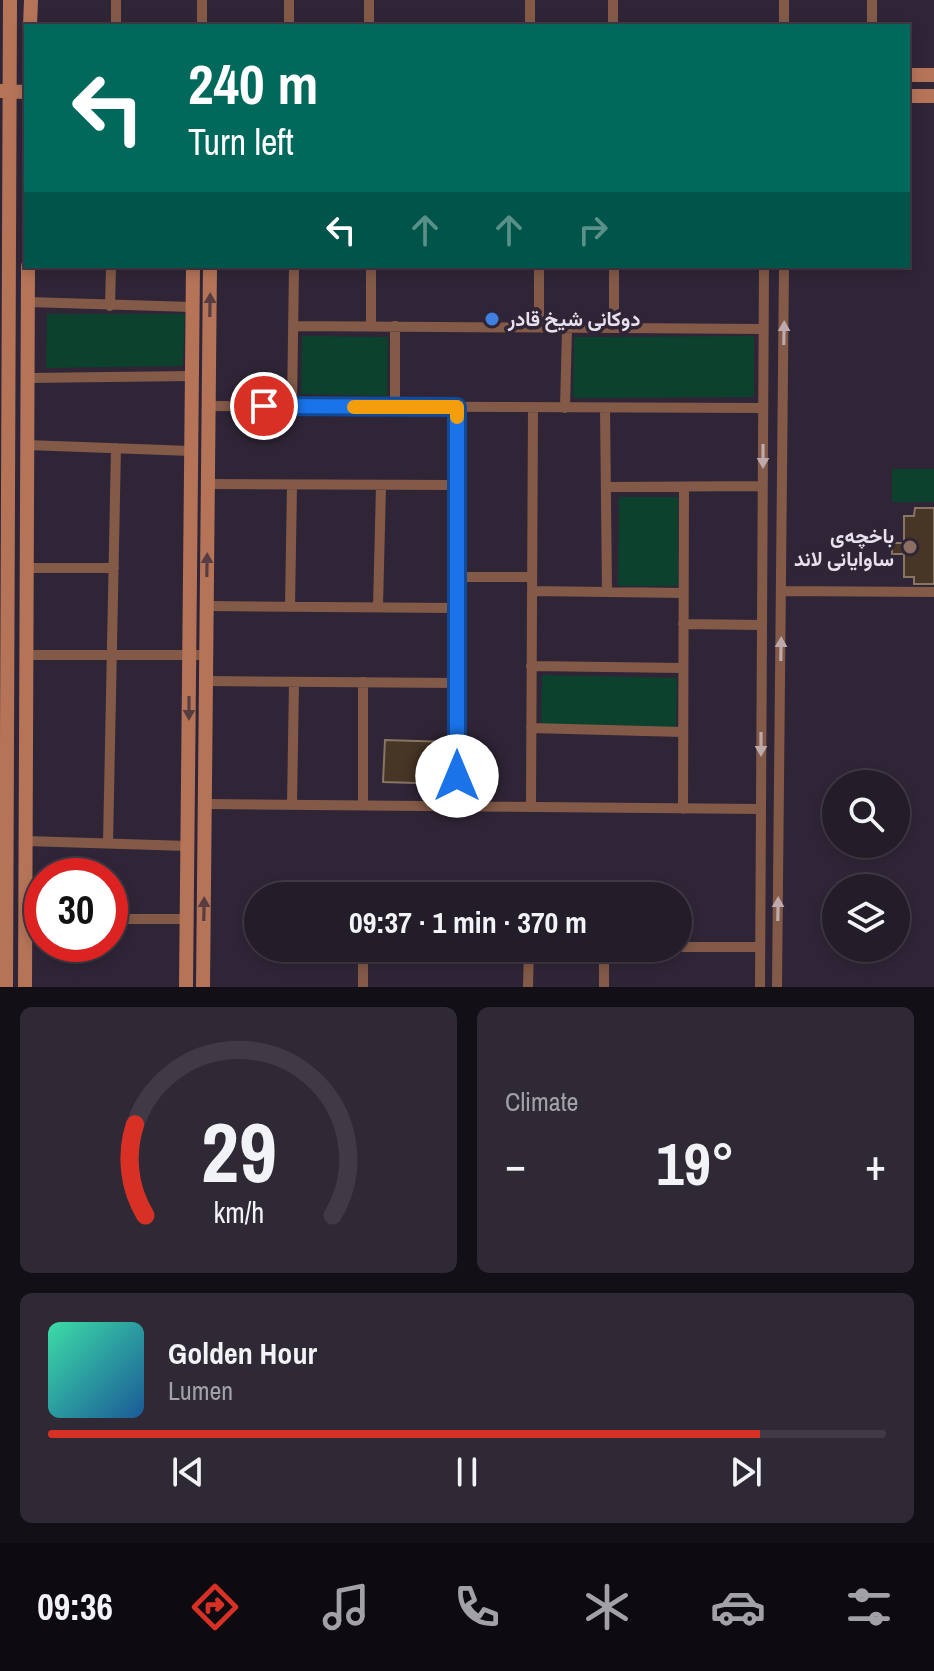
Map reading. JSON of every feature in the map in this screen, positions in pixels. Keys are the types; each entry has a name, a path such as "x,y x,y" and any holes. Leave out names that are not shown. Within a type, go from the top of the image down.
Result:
{"street":[{"path":"6,987 4,559 8,520 4,478 4,248 5,72 10,0"},
{"path":"30,24 31,0"},
{"path":"116,0 116,24"},
{"path":"202,0 202,24"},
{"path":"289,0 289,24"},
{"path":"369,0 369,24"},
{"path":"530,0 530,24"},
{"path":"613,0 613,24"},
{"path":"784,0 784,24"},
{"path":"872,0 872,24"},
{"path":"910,75 934,75"},
{"path":"910,96 934,96"},
{"path":"26,858 28,268"},
{"path":"110,306 111,268"},
{"path":"186,987 193,268"},
{"path":"203,987 210,268"},
{"path":"292,406 294,268"},
{"path":"371,268 371,326"},
{"path":"539,268 539,327"},
{"path":"614,268 614,328"},
{"path":"760,987 764,268"},
{"path":"777,987 784,268"},
{"path":"28,302 192,307"},
{"path":"293,326 763,329"},
{"path":"395,326 395,407"},
{"path":"565,408 567,328"},
{"path":"28,378 192,376"},
{"path":"763,383 783,383"},
{"path":"209,406 763,408"},
{"path":"457,407 457,807"},
{"path":"531,806 533,407"},
{"path":"605,408 607,592"},
{"path":"27,445 191,451"},
{"path":"108,843 116,448"},
{"path":"208,484 457,485"},
{"path":"290,607 292,485"},
{"path":"378,607 381,486"},
{"path":"606,487 763,486"},
{"path":"683,809 684,487"},
{"path":"8,520 27,520"},
{"path":"27,568 114,568"},
{"path":"457,577 532,577"},
{"path":"532,591 683,593"},
{"path":"781,591 934,592"},
{"path":"207,606 457,608"},
{"path":"683,624 762,625"},
{"path":"27,655 206,655"},
{"path":"531,666 683,668"},
{"path":"206,681 457,683"},
{"path":"292,805 294,682"},
{"path":"363,682 363,805"},
{"path":"531,728 683,732"},
{"path":"7,783 26,783"},
{"path":"205,804 761,809"},
{"path":"26,841 188,846"},
{"path":"761,861 778,860"},
{"path":"128,919 187,919"},
{"path":"692,947 760,947"},
{"path":"25,962 25,987"},
{"path":"363,962 363,987"},
{"path":"528,987 529,962"},
{"path":"604,962 604,987"}],"green space":[{"path":"47,314 185,314 183,366 46,368"},
{"path":"302,336 388,337 387,396 301,394"},
{"path":"754,336 754,397 573,398 574,337"},
{"path":"892,469 934,469 934,502 892,502"},
{"path":"619,497 678,497 678,586 618,586"},
{"path":"542,675 677,678 676,727 541,724"}],"building":[{"path":"915,508 934,508 934,584 914,584 914,577 904,577 904,554 892,554 892,543 904,543 904,516 914,516"},
{"path":"385,740 449,742 449,784 383,782"}],"slow traffic":[{"path":"354,407 457,407 457,417"}],"place":[{"name":"دوکانی شیخ قادر","path":"492,319"},
{"name":"باخچەی ساوایانی لاند","path":"910,547"}],"route":[{"path":"264,406 457,407 457,776"}]}
